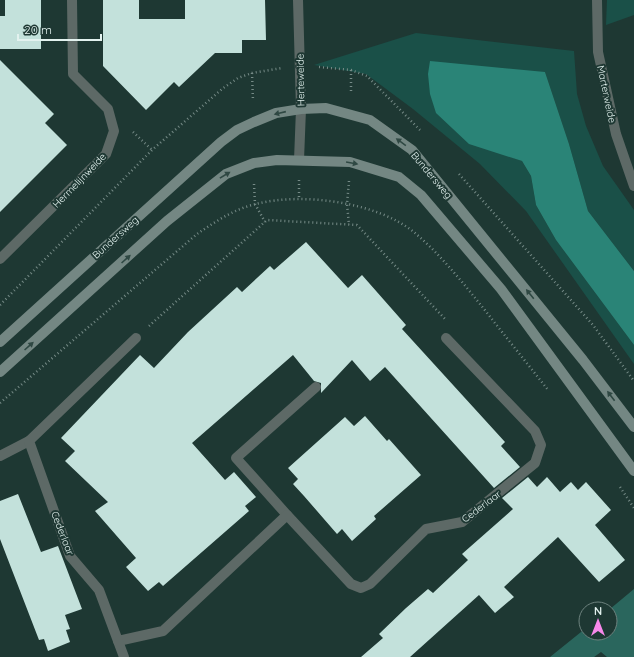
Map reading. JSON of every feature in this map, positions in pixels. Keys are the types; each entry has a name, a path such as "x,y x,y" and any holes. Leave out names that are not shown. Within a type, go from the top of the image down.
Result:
{"street":[{"name":"Hermelijnweide","path":"0,259 106,154 114,131 108,109 73,74 72,0"},
{"name":"Herteweide","path":"298,0 301,109 299,160"},
{"name":"Marterweide","path":"597,0 598,52 616,134 634,186"},
{"name":"Bundersweg","path":"0,342 221,142 237,130 276,113 301,109 326,108 370,120 412,150 584,360 634,427"},
{"path":"0,372 167,222 226,174 254,163 277,160 350,162 399,177 421,195 501,288 634,471"},
{"path":"0,456 29,441 136,338"},
{"name":"Cederlaar","path":"316,387 236,458 351,584 361,588 370,584 426,529 462,522 535,463 541,445 535,431 446,338"},
{"name":"Cederlaar","path":"29,441 70,556 100,590 124,657"},
{"path":"118,641 163,631 287,515"}],"path":[{"path":"0,305 152,150 222,89 238,78 252,73 278,68 318,67 351,70 367,76 423,132"},
{"path":"351,70 351,114"},
{"path":"349,225 347,204 350,162"},
{"path":"459,173 593,325 634,381"},
{"path":"0,403 197,234 223,217 255,204 274,200 299,199 322,200 347,204 381,214 414,233 456,275 553,396"},
{"path":"255,204 265,222"},
{"path":"136,338 267,220 357,225 451,326 446,338"},
{"path":"617,482 634,508"}],"shaded area":[{"path":"607,0 634,0 634,15 606,25"},
{"path":"416,33 574,51 577,94 586,126 603,166 634,210 634,271 588,211 569,144 545,72 508,156 522,161 531,176 536,205 556,240 634,345 634,364 526,211 480,164 413,109 366,74 314,65"},
{"path":"430,61 545,72 569,144 588,211 634,271 634,345 556,240 536,205 531,176 522,161 469,144 436,113 430,94 428,74"},
{"path":"634,589 634,657 607,657 601,652 594,657 550,657 578,634 578,641 618,641 618,602"}],"building":[{"path":"5,0 41,0 41,49 0,49 0,16 5,16"},
{"path":"103,0 139,0 139,19 185,19 185,0 265,0 266,40 242,40 242,53 215,53 179,87 174,82 146,110 103,66"},
{"path":"0,60 54,114 45,123 67,145 0,212"},
{"path":"306,242 348,288 362,275 406,325 402,329 505,442 501,446 520,467 494,488 385,367 370,381 352,360 321,393 321,383 314,381 293,355 192,443 225,480 234,472 256,497 245,506 249,511 163,586 159,582 148,591 126,567 136,558 95,511 108,502 65,461 75,451 61,438 140,355 154,368 188,332 237,287 242,292 270,266 274,270"},
{"path":"365,416 387,441 389,439 421,475 374,516 376,519 352,541 342,529 337,534 293,484 298,479 288,468 345,417 354,426"},
{"path":"528,477 537,487 547,477 560,492 571,482 578,490 586,482 611,510 595,525 625,560 599,582 558,537 504,587 514,597 495,613 479,595 410,657 361,657 383,638 379,634 406,608 428,589 433,593 468,560 462,554 513,509 502,498"},
{"path":"18,494 41,552 58,546 82,609 65,615 70,629 66,630 70,642 48,651 44,639 39,640 0,539 0,501"}]}
